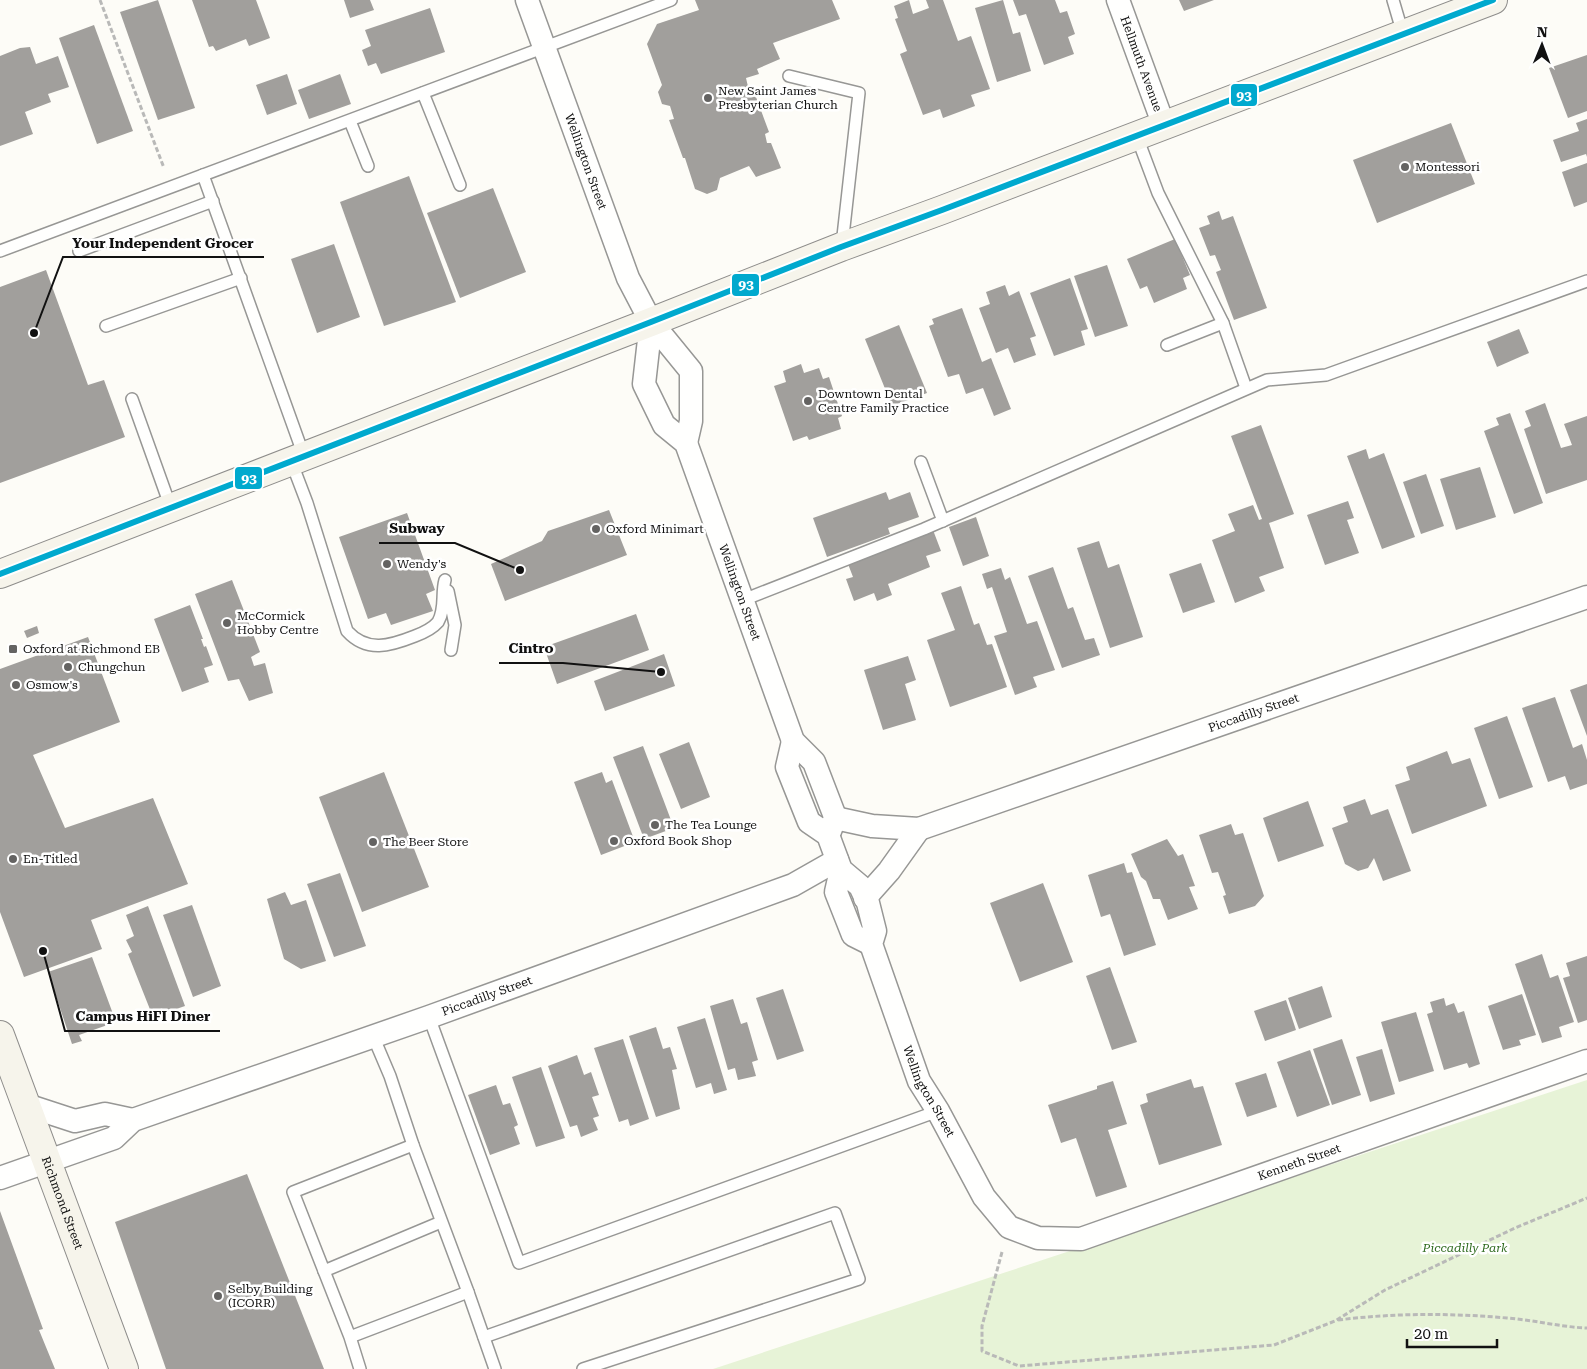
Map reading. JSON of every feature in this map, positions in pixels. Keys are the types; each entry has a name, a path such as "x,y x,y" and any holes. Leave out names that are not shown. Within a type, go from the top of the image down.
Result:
{"main road":[{"path":"0,574 651,322 841,246 1164,126 1493,0"},
{"name":"Richmond Street","path":"0,1035 124,1369"}],"street":[{"name":"Wellington Street","path":"527,0 628,278 651,322 691,371 690,421 686,443 793,740 787,767 809,822 832,826 839,865 860,886 866,898 875,931 870,944 919,1081 938,1111 984,1197 1009,1227"},
{"name":"Hellmuth Avenue","path":"1118,0 1164,126"},
{"path":"651,322 644,384 664,425 686,443"},
{"name":"Piccadilly Street","path":"832,826 919,829 1587,597"},
{"path":"866,898 889,871 919,829"},
{"path":"839,865 836,892 843,911 853,935 870,944"},
{"name":"Piccadilly Street","path":"0,1178 114,1138 133,1120 429,1017 793,884 839,865"},
{"name":"Kenneth Street","path":"1009,1227 1038,1238 1081,1239 1587,1061"},
{"path":"26,1105 75,1121 105,1114 133,1120"}],"lane":[{"path":"0,251 671,0"},
{"path":"1393,0 1404,35"},
{"path":"789,76 859,93 841,246"},
{"path":"423,93 460,185"},
{"path":"350,121 368,166"},
{"path":"1137,136 1158,193 1223,323 1246,388"},
{"path":"203,175 266,349 298,459 307,503 347,631 366,645 384,646 427,631 436,624 441,615 445,580 455,626 451,650"},
{"path":"79,251 213,201"},
{"path":"106,326 240,278"},
{"path":"743,600 943,521 1267,380 1326,375 1587,281"},
{"path":"1167,345 1223,323"},
{"path":"132,399 171,508"},
{"path":"921,462 943,521"},
{"path":"429,1017 519,1263 938,1111"},
{"path":"373,1036 390,1076 413,1145 495,1369"},
{"path":"360,1369 350,1337 293,1192 413,1145"},
{"path":"484,1337 835,1213 859,1279 583,1369"},
{"path":"324,1271 441,1222"},
{"path":"350,1337 468,1292"}],"path":[{"path":"100,0 171,186"},
{"path":"1009,1227 982,1326 982,1351 1019,1366 1274,1345 1335,1321 1385,1290 1515,1228 1587,1198"},
{"path":"1335,1321 1378,1315 1427,1313 1509,1318 1563,1327 1587,1328"}],"green space":[{"name":"Piccadilly Park","path":"1587,1080 1587,1369 713,1369"}],"building":[{"path":"158,0 195,108 158,120 120,12"},
{"path":"192,0 256,0 270,38 249,46 246,39 216,51 213,46 209,47"},
{"path":"344,0 370,0 374,10 350,18"},
{"name":"New Saint James Presbyterian Church","path":"695,0 832,0 840,19 773,43 780,59 757,69 759,74 746,78 749,91 753,89 769,132 765,134 767,143 771,143 781,168 756,177 749,166 720,178 717,190 707,194 695,189 685,158 683,158 669,120 674,119 670,106 662,104 658,92 662,85 647,44 657,24 699,10"},
{"path":"909,0 913,14 929,8 926,0 943,0 958,41 971,36 990,89 971,95 975,106 943,118 940,109 923,115 900,54 907,51 895,19 898,18 894,6"},
{"path":"1003,0 1013,34 1020,32 1031,71 997,82 975,8"},
{"path":"1013,0 1055,0 1060,13 1067,11 1075,34 1068,37 1074,54 1044,65 1026,14 1019,16"},
{"path":"1179,0 1214,0 1184,11"},
{"path":"430,8 445,52 381,74 376,63 368,66 362,50 371,46 365,30"},
{"path":"94,25 133,131 97,144 59,38"},
{"path":"30,47 36,64 58,56 69,87 48,94 51,102 25,112 33,134 0,146 0,56 20,48"},
{"path":"1587,55 1587,111 1568,118 1549,68"},
{"path":"287,74 297,104 267,115 256,85"},
{"path":"340,74 351,104 309,119 298,90"},
{"path":"1587,119 1587,157 1586,154 1561,162 1553,140 1579,131 1576,123"},
{"path":"1451,123 1475,184 1377,223 1353,160"},
{"path":"1587,163 1587,202 1574,207 1562,172"},
{"path":"409,176 456,302 384,326 340,202"},
{"path":"493,188 526,272 460,298 427,213"},
{"path":"1219,211 1222,220 1233,216 1267,308 1234,320 1216,272 1221,270 1215,255 1210,256 1199,228 1210,224 1207,216"},
{"path":"1175,239 1190,275 1183,278 1187,289 1154,303 1147,286 1140,289 1127,259"},
{"path":"334,244 360,317 317,333 291,259"},
{"path":"1107,265 1128,326 1095,337 1074,276"},
{"path":"46,270 88,385 104,380 125,437 0,483 0,287"},
{"path":"1070,278 1088,329 1081,331 1085,345 1054,356 1030,293"},
{"path":"1005,285 1009,296 1019,291 1036,336 1030,338 1036,355 1014,363 1008,348 996,353 979,308 990,304 986,292"},
{"path":"962,308 982,362 991,358 1011,409 994,416 983,388 966,394 959,374 948,377 929,326 934,324 932,319"},
{"path":"899,325 927,393 892,406 865,339"},
{"path":"1519,329 1529,353 1497,367 1487,342"},
{"name":"Downtown Dental Centre Family Practice","path":"801,364 804,373 819,368 823,379 829,377 842,416 838,418 841,429 809,440 807,436 793,441 774,386 786,382 783,371"},
{"path":"1545,403 1561,448 1572,445 1564,424 1587,416 1587,480 1546,494 1524,429 1531,426 1525,411"},
{"path":"1510,413 1543,503 1514,514 1484,431 1499,425 1496,418"},
{"path":"1261,425 1294,514 1269,523 1284,568 1259,577 1265,591 1235,603 1212,540 1235,531 1228,514 1253,505 1259,520 1262,519 1231,436"},
{"path":"1366,449 1369,459 1384,453 1415,537 1382,549 1347,456"},
{"path":"1480,467 1496,517 1456,530 1440,479"},
{"path":"1426,474 1444,526 1421,534 1403,482"},
{"path":"886,492 889,500 910,492 919,517 888,528 890,534 827,557 813,518"},
{"path":"1348,501 1354,518 1347,520 1359,553 1325,565 1307,515"},
{"path":"609,510 627,555 505,601 491,564 542,541 548,531"},
{"name":"Wendy's","path":"407,513 435,590 426,594 433,611 391,625 386,613 368,619 339,537"},
{"path":"976,517 989,556 963,566 949,527"},
{"path":"933,530 941,551 926,556 930,567 888,584 892,595 877,601 874,593 854,601 846,579 853,577 848,564"},
{"path":"1099,541 1108,568 1119,564 1143,637 1110,648 1077,548"},
{"path":"1201,563 1215,602 1183,613 1169,574"},
{"path":"1053,567 1068,609 1073,607 1085,640 1094,638 1100,655 1062,668 1028,576"},
{"path":"1001,568 1005,580 1010,577 1027,624 1037,621 1055,670 1033,677 1037,687 1015,695 994,636 1007,632 992,587 987,589 982,574"},
{"name":"McCormick Hobby Centre","path":"232,580 260,652 251,657 254,666 265,663 273,693 249,701 239,679 228,681 195,594"},
{"path":"961,586 974,625 979,623 987,645 992,644 1007,687 950,707 927,640 955,630 941,593"},
{"path":"190,605 203,639 201,639 204,647 206,646 213,665 204,668 209,682 182,692 154,619"},
{"path":"636,614 649,650 557,684 544,647"},
{"path":"37,626 39,633 27,638 24,631"},
{"path":"88,637 120,722 33,755 65,828 153,798 188,884 91,920 102,949 24,977 0,912 0,669"},
{"path":"664,654 675,686 605,711 594,681"},
{"path":"908,656 916,680 905,684 916,720 883,730 864,670"},
{"path":"1587,684 1587,736 1570,690"},
{"path":"1555,697 1573,748 1582,744 1587,760 1587,784 1570,790 1565,776 1548,782 1522,708"},
{"path":"1507,716 1533,787 1499,799 1474,728"},
{"path":"689,742 710,797 681,809 659,754"},
{"path":"643,746 674,828 644,839 613,757"},
{"path":"1447,751 1452,764 1470,758 1487,806 1412,834 1395,785 1410,780 1406,767"},
{"name":"The Beer Store","path":"384,772 429,887 362,912 319,797"},
{"path":"602,772 606,783 612,780 635,842 601,855 574,782"},
{"path":"1365,799 1371,815 1388,809 1411,871 1383,881 1374,858 1368,868 1358,871 1345,864 1332,828 1348,822 1343,807"},
{"path":"1308,801 1324,846 1278,862 1263,818"},
{"path":"1231,824 1235,835 1243,833 1264,896 1255,906 1229,914 1223,896 1226,895 1218,872 1212,873 1199,835"},
{"path":"1167,839 1178,856 1183,854 1195,886 1189,887 1198,909 1168,920 1160,899 1153,899 1146,881 1141,877 1131,854"},
{"path":"1124,863 1127,873 1132,872 1156,945 1124,956 1110,914 1101,917 1088,875"},
{"path":"340,873 366,946 334,957 307,884"},
{"path":"1043,883 1073,962 1020,982 990,903"},
{"path":"285,892 291,905 306,900 326,961 301,969 284,959 267,899"},
{"path":"192,905 221,986 193,997 163,915"},
{"path":"148,906 185,1006 153,1017 128,954 132,952 126,940 134,936 126,915"},
{"path":"1542,954 1550,978 1558,975 1574,1022 1559,1027 1562,1037 1542,1043 1515,964"},
{"path":"1587,956 1587,1020 1578,1023 1563,978 1570,976 1566,963"},
{"path":"92,957 116,1022 79,1035 82,1041 72,1044 48,972"},
{"path":"1110,967 1137,1042 1112,1050 1086,976"},
{"path":"1322,986 1332,1017 1299,1029 1288,998"},
{"path":"783,989 804,1051 777,1060 756,998"},
{"path":"1522,994 1536,1035 1519,1040 1521,1045 1503,1050 1488,1006"},
{"path":"1444,998 1446,1006 1454,1003 1458,1013 1464,1011 1480,1064 1469,1068 1467,1063 1444,1070 1427,1014 1433,1012 1430,1002"},
{"path":"733,999 741,1024 747,1022 758,1060 752,1062 756,1076 738,1080 735,1068 728,1070 710,1006"},
{"path":"1286,1000 1296,1030 1265,1041 1254,1011"},
{"path":"1416,1012 1434,1071 1399,1082 1381,1022"},
{"path":"705,1018 727,1090 714,1094 711,1083 696,1088 677,1027"},
{"path":"656,1027 663,1049 670,1047 677,1069 672,1070 680,1109 656,1117 629,1036"},
{"path":"623,1039 649,1119 630,1126 628,1119 619,1122 594,1048"},
{"path":"1342,1039 1361,1095 1332,1105 1313,1049"},
{"path":"1382,1049 1395,1094 1370,1102 1356,1057"},
{"path":"1310,1050 1330,1105 1297,1117 1277,1062"},
{"path":"577,1055 584,1075 591,1072 599,1095 592,1097 599,1116 593,1118 598,1130 581,1137 577,1125 570,1127 548,1066"},
{"path":"541,1067 565,1138 536,1147 512,1077"},
{"path":"1266,1073 1277,1107 1247,1117 1235,1083"},
{"path":"1191,1079 1194,1088 1203,1086 1222,1145 1159,1165 1140,1105 1148,1102 1146,1094"},
{"path":"1113,1081 1127,1124 1108,1130 1127,1187 1096,1197 1076,1138 1061,1143 1048,1105 1097,1089 1097,1086"},
{"path":"496,1085 503,1105 510,1103 518,1125 514,1127 520,1144 490,1155 468,1095"},
{"name":"Selby Building (ICORR)","path":"247,1174 324,1369 166,1369 115,1222"},
{"path":"0,1211 43,1329 39,1330 55,1369 0,1369"}],"transit line":[{"name":"93","path":"0,574 841,247 1493,0"}],"place":[{"name":"New Saint James Presbyterian Church","path":"708,98"},
{"name":"Montessori","path":"1405,167"},
{"name":"Your Independent Grocer","path":"34,333"},
{"name":"Downtown Dental Centre Family Practice","path":"808,401"},
{"name":"Oxford Minimart","path":"596,529"},
{"name":"Wendy's","path":"387,564"},
{"name":"Subway","path":"520,570"},
{"name":"McCormick Hobby Centre","path":"227,623"},
{"name":"Oxford at Richmond EB","path":"13,649"},
{"name":"Chungchun","path":"68,667"},
{"name":"Cintro","path":"661,672"},
{"name":"Osmow's","path":"16,685"},
{"name":"The Tea Lounge","path":"655,825"},
{"name":"Oxford Book Shop","path":"614,841"},
{"name":"The Beer Store","path":"373,842"},
{"name":"En-Titled","path":"13,859"},
{"name":"Campus HiFI Diner","path":"43,951"},
{"name":"Selby Building (ICORR)","path":"218,1296"}]}
